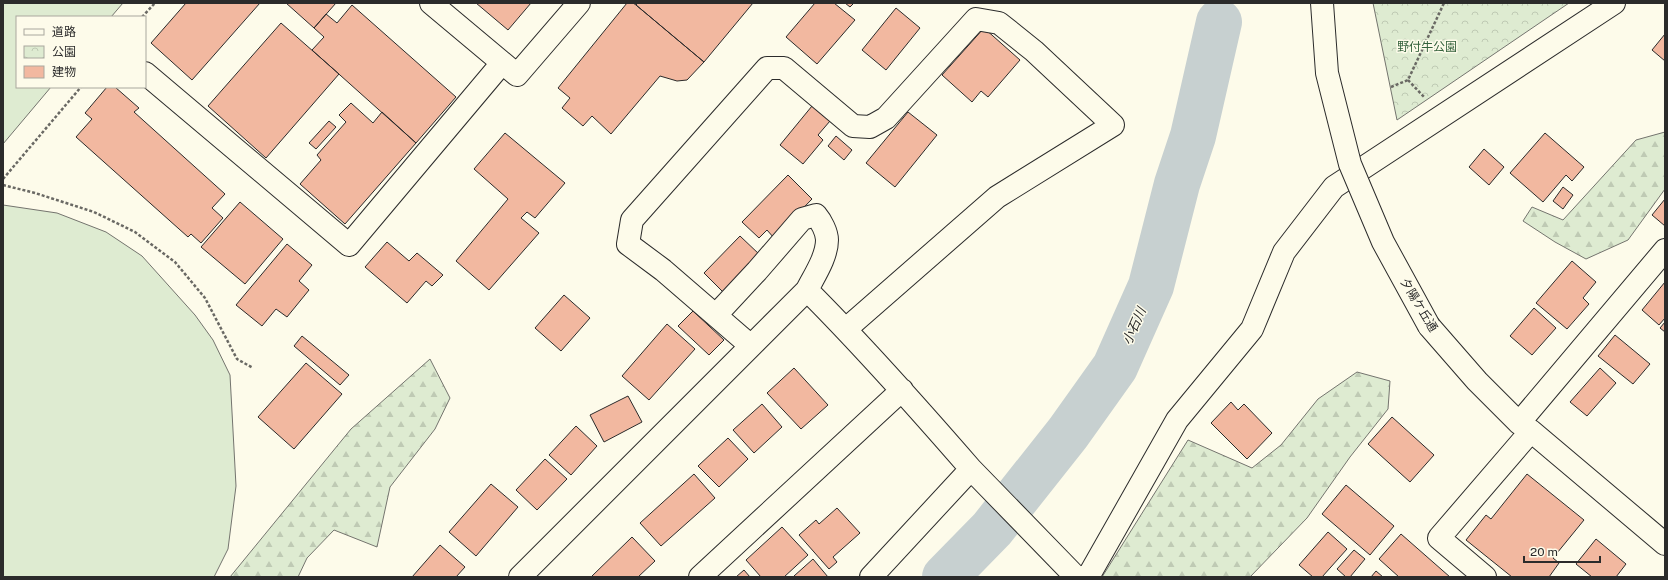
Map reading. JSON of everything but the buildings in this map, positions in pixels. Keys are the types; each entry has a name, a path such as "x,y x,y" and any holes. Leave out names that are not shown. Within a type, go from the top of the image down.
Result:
{"street":[{"path":"431,3 518,75 579,3"},
{"name":"夕陽ケ丘通","path":"1322,3 1327,73 1350,164 1383,242 1429,326 1477,380 1525,427 1665,544"},
{"path":"1088,577 1178,420 1252,329 1284,252 1334,187 1614,3"},
{"path":"751,346 663,270 628,244 632,220 767,68 784,68 853,126 870,127 886,118 971,11 999,23 1034,52 1113,125 997,197 846,329"},
{"path":"146,74 349,245 502,62"},
{"path":"520,577 807,290 822,262 827,240 821,222 816,215 802,220 716,315"},
{"path":"1485,577 1439,538 1665,250"},
{"path":"807,290 846,329 992,490 1076,577"},
{"path":"700,577 902,390"},
{"path":"871,577 972,468"}],"path":[{"path":"143,16 155,3"},
{"path":"1391,87 1408,80 1444,3"},
{"path":"3,179 79,88"},
{"path":"3,186 35,193 94,212 135,232 175,262 205,298 237,359 253,368"}],"green space":[{"path":"3,3 123,3 112,16 16,16 16,88 50,88 3,144"},
{"name":"野付牛公園","path":"1373,3 1569,3 1397,120"},
{"path":"1665,132 1665,189 1628,240 1586,259 1555,242 1523,221 1532,207 1563,220 1636,140"},
{"path":"3,205 57,213 106,232 142,256 195,315 213,340 230,375 236,486 228,549 214,577 3,577"},
{"path":"430,359 450,398 435,429 390,487 377,547 334,530 307,558 298,577 230,577 351,429"},
{"path":"1357,372 1390,381 1388,409 1350,457 1307,518 1250,577 1102,577 1188,440 1252,468 1281,445 1318,399"}],"waterway":[{"name":"小石川","path":"945,577 992,529 1068,433 1115,367 1151,286 1177,184 1193,136 1219,22"}]}
